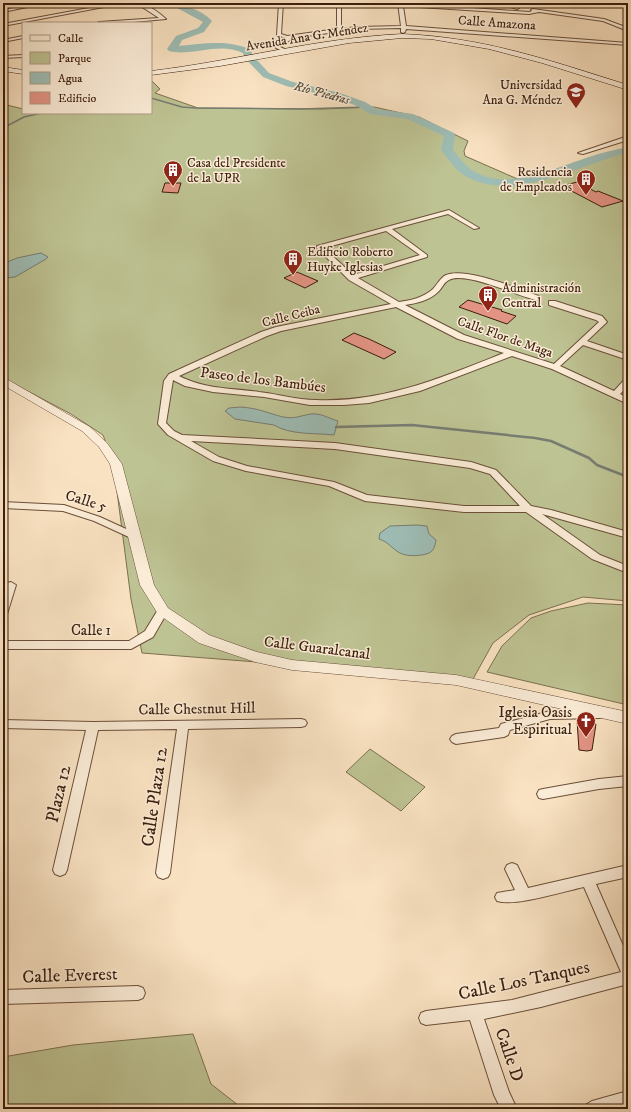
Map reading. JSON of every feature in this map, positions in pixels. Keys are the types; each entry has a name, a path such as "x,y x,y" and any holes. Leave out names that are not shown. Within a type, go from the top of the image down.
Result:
{"main road":[{"name":"Avenida Ana G. Méndez","path":"152,73 229,62 337,41 403,36 446,38 512,51 628,88"},
{"path":"3,70 22,72"}],"street":[{"path":"3,11 45,3"},
{"path":"3,25 123,3"},
{"path":"116,22 164,19 146,6 138,3"},
{"path":"281,3 279,35 292,36"},
{"path":"339,3 340,30"},
{"path":"499,3 539,11 604,20 628,30"},
{"path":"597,3 628,6"},
{"path":"403,36 404,27 400,4 529,13 539,11"},
{"name":"Calle Amazona","path":"292,36 340,30 404,27 628,44"},
{"path":"285,51 278,48 278,46 292,36"},
{"path":"3,41 22,37"},
{"path":"3,57 22,56"},
{"path":"581,153 628,138"},
{"path":"387,229 450,212 476,228"},
{"path":"352,278 425,256 387,229"},
{"name":"Calle Flor de Maga","path":"387,229 319,247 352,278 398,306 461,337 555,367 628,401"},
{"name":"Calle Ceiba","path":"172,376 269,332 398,306 424,298 438,287 442,281 455,275 468,276 536,298"},
{"path":"552,303 599,318 602,321 599,327 555,367"},
{"path":"582,342 628,358"},
{"name":"Paseo de los Bambúes","path":"172,376 189,385 205,388 274,396 316,403 379,400 424,388 512,353"},
{"path":"172,376 168,381 162,424 180,438 216,459 246,468 332,484 365,498 464,509 528,509 548,512 628,535"},
{"name":"Calle Guaralcanal","path":"3,380 86,429 97,437 106,448 116,464 147,586 163,611 204,639 255,657 292,665 456,680 628,718"},
{"path":"615,395 628,381"},
{"path":"180,438 335,446 471,464 493,472 528,509 596,557 628,570"},
{"name":"Calle 5","path":"3,505 64,508 97,519 134,536"},
{"path":"3,611 11,585"},
{"name":"Calle 1","path":"3,645 131,645 149,634 163,611"},
{"path":"456,739 504,732 505,727 550,715 609,714"},
{"name":"Calle Chestnut Hill","path":"3,724 93,726 301,723"},
{"name":"Calle Plaza 12","path":"163,873 183,725"},
{"name":"Plaza 12","path":"60,870 93,726"},
{"path":"543,794 599,784 628,781"},
{"path":"512,869 524,895"},
{"path":"502,897 524,895 628,872"},
{"path":"588,880 628,973"},
{"name":"Calle Los Tanques","path":"426,1018 474,1013 541,1000 628,977"},
{"name":"Calle Everest","path":"3,997 138,993"},
{"name":"Calle D","path":"474,1013 502,1095 509,1109"},
{"path":"592,1109 628,1099"}],"green space":[{"path":"152,81 160,89 155,93 198,108 322,109 374,107 419,117 468,141 464,151 465,156 522,181 595,157 628,149 628,601 583,597 529,615 493,643 473,679 142,653 131,599 113,461 103,435 71,414 3,378 3,104 22,109 22,114 152,114"},
{"path":"588,603 628,605 628,705 487,672 502,646 531,618 551,611"},
{"path":"370,749 425,787 401,811 346,772"},
{"path":"193,1034 211,1084 243,1109 3,1109 3,1057 73,1045"}],"water":[{"path":"41,253 48,257 15,277 3,278 3,264 17,258"},
{"path":"240,407 288,418 318,414 338,421 334,435 295,432 274,425 235,419 225,411 229,408"},
{"path":"390,526 427,526 429,534 436,540 435,546 429,553 414,556 406,555 379,539 380,533"}],"building":[{"path":"577,182 596,192 598,191 623,201 602,207 562,186"},
{"name":"Casa del Presidente de la UPR","path":"165,183 181,183 178,193 162,192"},
{"path":"297,272 318,281 305,288 284,278"},
{"name":"Administración Central","path":"468,300 502,310 501,311 516,316 507,324 459,307"},
{"path":"354,333 396,352 384,359 342,340"},
{"name":"Iglesia Oasis Espiritual","path":"577,720 596,724 592,750 579,750"}],"waterway":[{"name":"Río Piedras","path":"172,3 208,21 201,30 179,38 172,49 212,46 232,46 241,48 248,52 247,55 266,75 290,84 336,95 361,104 374,112 409,116 450,135 447,150 463,168 473,176 493,181 512,182 532,179 609,154 628,150"},
{"path":"152,98 182,107 195,108 301,109 366,107"},
{"path":"5,127 24,117 38,114"},
{"path":"336,427 412,425 535,438 551,441 589,458 597,465 628,477"}],"tunnel":[{"path":"536,298 552,303"}],"place":[{"name":"Universidad Ana G. Méndez","path":"576,109"},
{"name":"Casa del Presidente de la UPR","path":"173,187"},
{"name":"Residencia de Empleados","path":"586,196"},
{"name":"Edificio Roberto Huyke Iglesias","path":"293,276"},
{"name":"Administración Central","path":"488,312"},
{"name":"Iglesia Oasis Espiritual","path":"586,738"}]}
